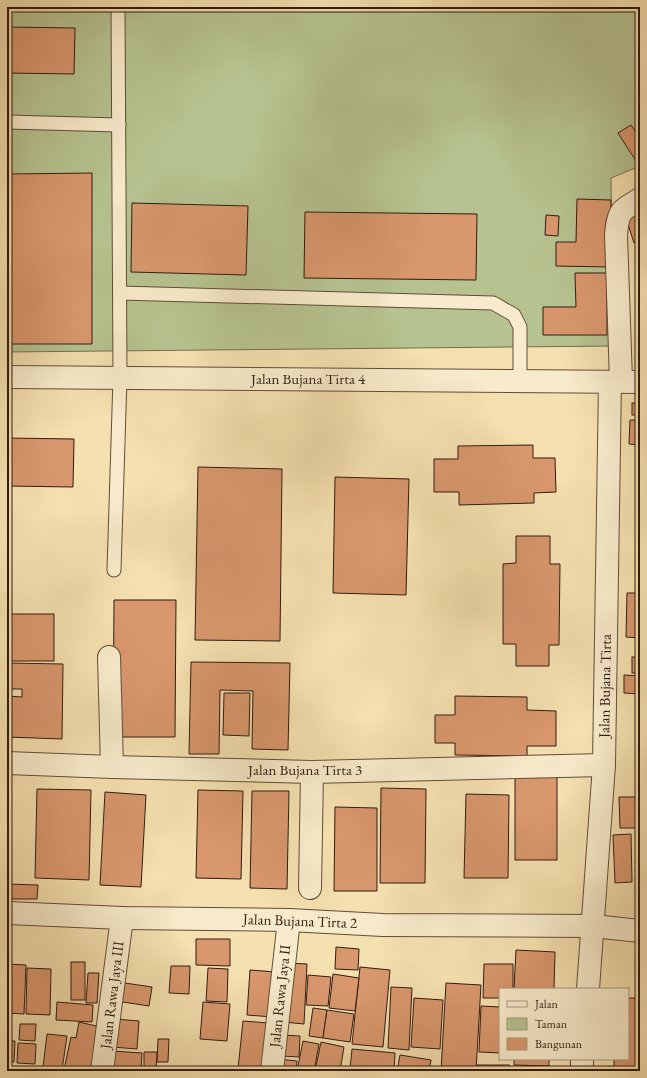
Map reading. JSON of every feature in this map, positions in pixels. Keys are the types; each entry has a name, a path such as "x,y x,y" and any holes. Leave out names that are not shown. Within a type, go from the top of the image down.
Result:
{"street":[{"name":"Jalan Bujana Tirta","path":"588,988 604,765 623,382 616,235 618,220 623,209 640,199"},
{"name":"Jalan Bujana Tirta 4","path":"7,377 623,382"},
{"path":"109,657 112,767"},
{"name":"Jalan Bujana Tirta 3","path":"7,763 312,772 604,765"},
{"path":"310,888 312,772"},
{"name":"Jalan Bujana Tirta 2","path":"7,913 122,918 289,920 383,924 593,926 640,930"},
{"name":"Jalan Rawa Jaya III","path":"102,1071 122,918"},
{"name":"Jalan Rawa Jaya II","path":"272,1071 289,920"},
{"path":"582,1060 582,1071"}],"lane":[{"path":"114,570 120,378 118,7"},
{"path":"7,122 119,125"},
{"path":"120,293 493,303 514,315 520,327 520,381"}],"green space":[{"path":"7,7 640,7 640,166 611,178 613,346 7,352"}],"building":[{"path":"7,27 75,28 74,74 7,73"},
{"path":"631,125 640,138 640,158 636,161 618,133"},
{"path":"92,173 92,344 7,344 7,174"},
{"path":"577,199 611,200 610,267 556,266 556,242 576,242"},
{"path":"132,203 248,206 246,275 131,272"},
{"path":"640,211 640,241 634,243 625,215"},
{"path":"305,212 477,214 476,280 304,278"},
{"path":"546,215 559,216 558,236 545,235"},
{"path":"575,273 607,273 607,335 543,335 543,307 576,307"},
{"path":"632,403 640,403 640,415 632,415"},
{"path":"630,420 640,420 640,445 629,444"},
{"path":"7,438 74,439 73,487 7,486"},
{"path":"533,445 533,458 555,458 556,492 534,493 534,503 459,505 459,492 434,492 434,459 458,459 458,446"},
{"path":"198,467 282,469 280,641 195,640"},
{"path":"335,477 409,479 406,595 333,593"},
{"path":"516,536 550,536 550,564 560,564 559,645 549,645 549,666 516,666 516,644 503,644 503,564 516,563"},
{"path":"627,593 640,593 640,638 626,637"},
{"path":"114,600 176,600 175,737 113,737"},
{"path":"7,614 54,614 54,661 7,661"},
{"path":"632,657 640,657 640,673 632,673"},
{"path":"191,662 290,663 288,750 252,749 253,691 220,690 219,754 189,754"},
{"path":"7,663 63,664 62,739 7,737 7,696 22,697 22,689 7,689"},
{"path":"624,675 640,676 640,694 624,693"},
{"path":"224,693 250,693 249,736 223,735"},
{"path":"455,696 527,697 527,710 556,711 556,746 527,746 527,756 455,755 455,743 435,743 435,715 455,715"},
{"path":"515,775 557,775 557,860 515,860"},
{"path":"381,788 426,789 425,883 380,883"},
{"path":"37,789 91,790 89,880 35,878"},
{"path":"198,790 243,791 241,879 196,878"},
{"path":"252,791 289,791 287,889 250,888"},
{"path":"105,792 146,795 141,887 100,885"},
{"path":"466,794 509,795 508,878 464,878"},
{"path":"619,797 637,797 637,828 620,828"},
{"path":"335,807 377,808 377,891 334,891"},
{"path":"631,834 632,882 615,883 613,835"},
{"path":"7,884 38,885 37,899 7,899"},
{"path":"196,939 230,939 230,966 196,965"},
{"path":"336,947 359,949 358,970 335,969"},
{"path":"516,950 555,952 554,988 514,988"},
{"path":"71,962 85,962 85,1000 71,1000"},
{"path":"286,963 307,964 304,1024 283,1022"},
{"path":"7,964 26,965 24,1014 7,1013"},
{"path":"484,964 513,964 513,988 499,988 499,998 483,998"},
{"path":"171,966 190,966 189,994 169,993"},
{"path":"360,967 390,970 383,1047 352,1044"},
{"path":"27,968 51,969 50,1015 26,1014"},
{"path":"208,968 228,969 227,1002 206,1001"},
{"path":"250,970 276,972 273,1017 247,1015"},
{"path":"88,973 99,973 97,1003 86,1003"},
{"path":"333,974 359,978 355,1011 329,1008"},
{"path":"308,975 331,977 328,1006 306,1005"},
{"path":"118,982 152,987 149,1006 116,1001"},
{"path":"446,983 481,985 476,1071 441,1071"},
{"path":"391,987 412,988 409,1050 388,1048"},
{"path":"414,998 443,1000 440,1049 411,1047"},
{"path":"629,998 640,998 640,1071 614,1071 614,1060 629,1060"},
{"path":"57,1002 93,1005 92,1022 56,1020"},
{"path":"203,1002 230,1004 227,1041 200,1039"},
{"path":"481,1006 499,1007 499,1053 479,1052"},
{"path":"313,1008 327,1010 323,1038 309,1036"},
{"path":"327,1010 354,1014 350,1042 323,1038"},
{"path":"115,1019 139,1021 137,1049 112,1047"},
{"path":"243,1021 268,1023 263,1071 238,1069"},
{"path":"79,1022 105,1028 93,1071 64,1070 71,1037 76,1038"},
{"path":"20,1024 36,1024 35,1041 19,1040"},
{"path":"47,1034 67,1036 62,1070 43,1067"},
{"path":"282,1035 300,1036 299,1057 281,1056"},
{"path":"158,1039 169,1039 168,1062 157,1062"},
{"path":"7,1041 15,1041 14,1062 7,1062"},
{"path":"303,1041 319,1044 314,1071 297,1071"},
{"path":"321,1042 344,1047 340,1071 315,1071"},
{"path":"18,1043 36,1044 35,1064 17,1063"},
{"path":"352,1049 395,1053 394,1071 350,1070"},
{"path":"112,1051 142,1053 141,1070 111,1068"},
{"path":"144,1052 157,1052 156,1071 144,1071"},
{"path":"400,1055 431,1060 429,1071 397,1071"},
{"path":"278,1059 297,1061 296,1071 277,1071"},
{"path":"514,1060 549,1060 549,1066 514,1065"},
{"path":"477,1065 509,1065 509,1071 477,1071"}]}
